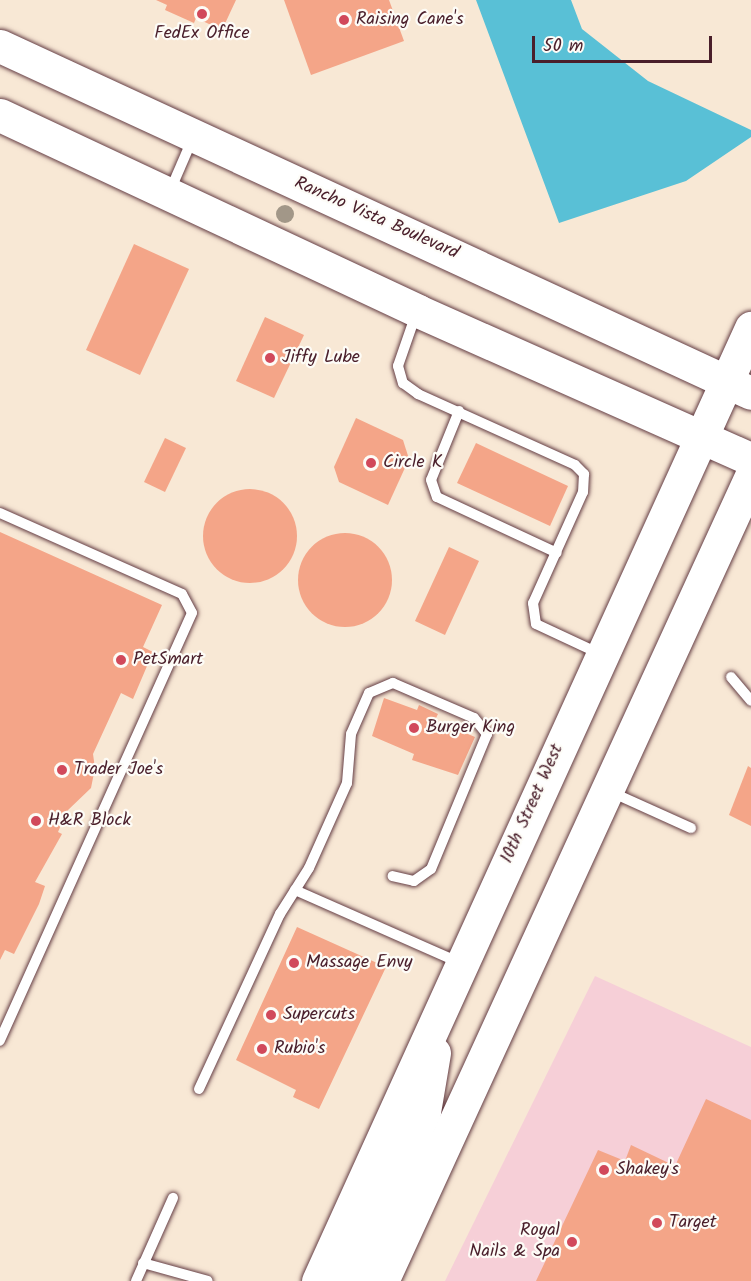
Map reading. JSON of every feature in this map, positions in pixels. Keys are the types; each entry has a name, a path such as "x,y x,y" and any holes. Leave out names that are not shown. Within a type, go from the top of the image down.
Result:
{"main road":[{"name":"Rancho Vista Boulevard","path":"0,46 193,138 425,240 738,387"},
{"path":"0,115 418,311 751,459"},
{"name":"10th Street West","path":"318,1281 700,435 738,387 751,328"},
{"path":"382,1281 751,476"},
{"path":"348,1281 424,1112 443,1004"}],"lane":[{"path":"168,194 193,138"},
{"path":"418,311 399,366 403,382 418,394 575,465 584,474 583,492 558,553 533,603 536,624 601,654"},
{"path":"459,411 430,480 437,497 558,553"},
{"path":"0,513 182,594 192,613 0,1041"},
{"path":"731,677 751,701"},
{"path":"199,1089 280,914 296,890 348,783 351,734 369,693 383,684 401,686 474,718 487,734 431,869 414,881 393,876"},
{"path":"607,790 691,828"},
{"path":"296,890 461,964"},
{"path":"136,1281 173,1198"},
{"path":"144,1263 208,1281"}],"shaded area":[{"path":"595,976 751,1047 751,1281 445,1281"}],"water":[{"path":"476,0 571,0 582,29 648,81 751,130 751,137 686,181 559,223"}],"building":[{"name":"FedEx Office","path":"156,0 236,0 222,30 196,18 194,23 165,10 167,5"},
{"name":"Raising Cane's","path":"284,0 389,0 404,41 311,75"},
{"path":"134,244 189,269 140,375 86,350"},
{"name":"Jiffy Lube","path":"265,317 304,335 274,398 236,381"},
{"name":"Circle K","path":"356,418 403,440 409,459 388,505 339,482 334,467"},
{"path":"165,438 186,448 165,492 144,482"},
{"path":"476,443 568,486 550,526 457,483"},
{"path":"250,489 268,492 283,503 294,518 297,536 294,554 283,569 268,580 250,583 232,580 217,569 206,554 203,536 206,518 217,503 232,492"},
{"path":"0,532 162,605 143,647 153,652 133,699 121,693 93,754 95,768 91,788 67,811 58,832 62,834 35,882 45,886 39,904 14,954 5,950 0,960"},
{"path":"345,533 363,537 378,547 388,562 392,580 388,598 378,613 363,623 345,627 327,623 312,613 302,598 298,580 302,562 312,547 327,537"},
{"path":"449,547 479,561 445,635 415,621"},
{"name":"Burger King","path":"384,698 417,710 419,705 438,714 435,720 475,737 458,775 412,760 414,754 372,736"},
{"path":"748,766 751,768 751,826 729,815"},
{"path":"297,927 386,967 319,1109 293,1097 296,1090 236,1060"},
{"name":"Target","path":"706,1099 751,1120 751,1281 536,1281 598,1150 625,1161 631,1145 675,1166"}],"place":[{"name":"FedEx Office","path":"202,14"},
{"name":"Raising Cane's","path":"344,20"},
{"name":"Jiffy Lube","path":"270,358"},
{"name":"Circle K","path":"371,463"},
{"name":"PetSmart","path":"121,660"},
{"name":"Burger King","path":"414,728"},
{"name":"Trader Joe's","path":"62,770"},
{"name":"H&R Block","path":"36,821"},
{"name":"Massage Envy","path":"294,963"},
{"name":"Supercuts","path":"271,1015"},
{"name":"Rubio's","path":"262,1049"},
{"name":"Shakey's","path":"604,1170"},
{"name":"Target","path":"657,1223"},
{"name":"Royal Nails & Spa","path":"572,1242"}]}
